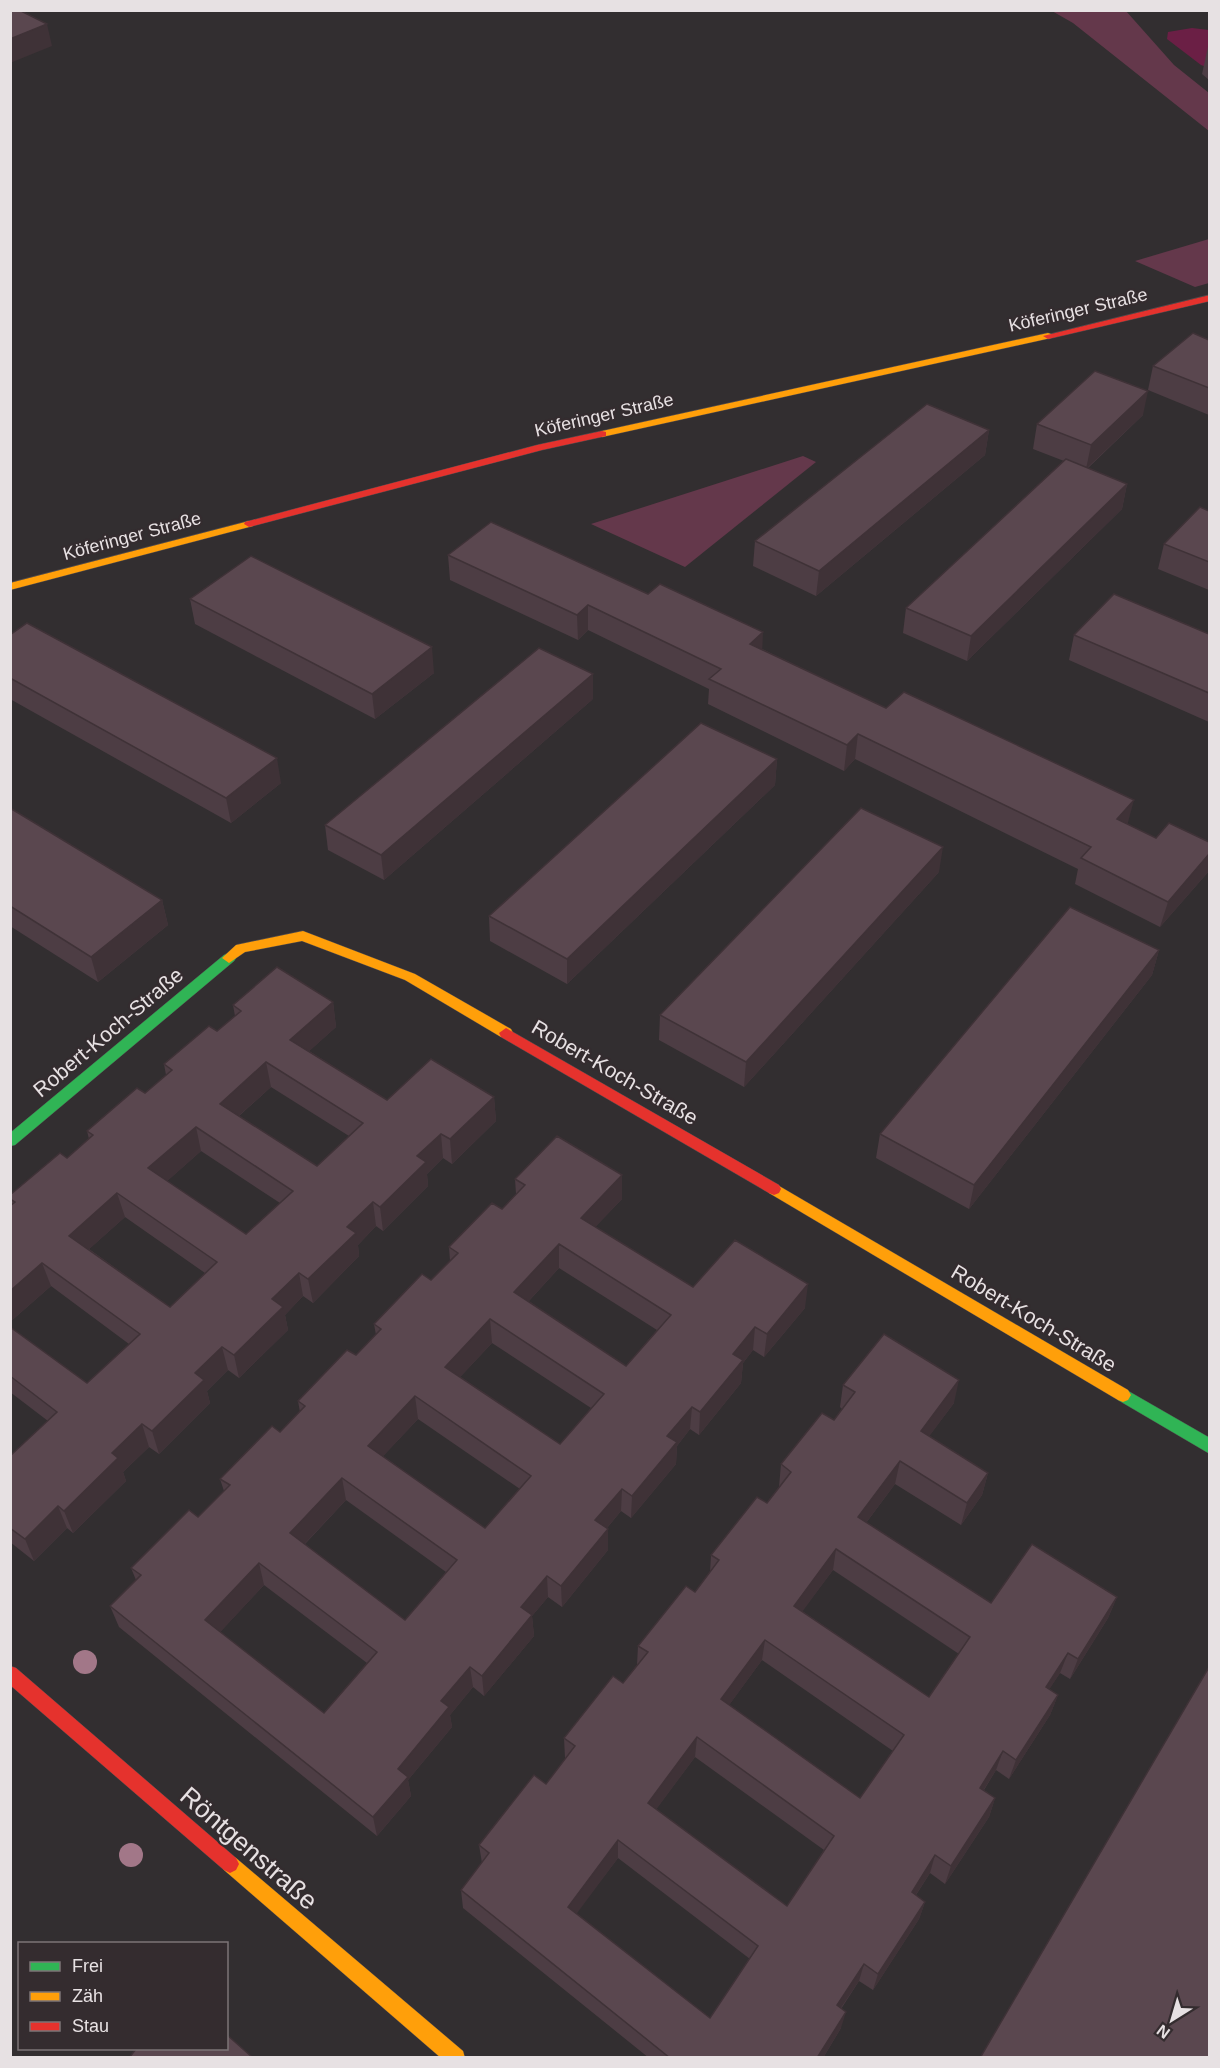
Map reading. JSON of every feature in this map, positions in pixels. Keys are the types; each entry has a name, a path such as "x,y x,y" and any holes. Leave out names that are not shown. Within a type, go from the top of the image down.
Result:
{"street":[{"name":"Köferinger Straße","path":"10,587 540,447 1103,324 1209,298"},
{"name":"Robert-Koch-Straße","path":"10,1141 241,948 303,936 410,977 902,1263 1209,1447"},
{"name":"Röntgenstraße","path":"10,1674 456,2058"}],"shaded area":[{"path":"1052,11 1126,11 1174,65 1209,93 1209,131 1073,23"},
{"path":"1192,28 1209,30 1209,68 1201,65 1167,39 1168,32"},
{"path":"1209,239 1209,283 1195,287 1135,261"},
{"path":"803,456 816,462 685,567 591,524"}],"building":[{"path":"10,10 19,10 47,24 10,39"},
{"path":"1193,333 1209,340 1209,388 1153,366"},
{"path":"1095,371 1148,391 1091,445 1037,424"},
{"path":"927,404 989,430 819,571 755,541"},
{"path":"1066,459 1127,484 971,636 906,608"},
{"path":"1200,507 1209,511 1209,562 1164,544"},
{"path":"491,522 648,594 660,584 763,632 750,644 886,708 904,692 1134,800 1117,819 1156,838 1169,823 1209,842 1209,854 1168,902 1081,858 1091,847 858,734 847,745 709,679 721,669 588,605 577,615 448,555"},
{"path":"251,556 432,647 372,694 190,599"},
{"path":"1114,594 1209,634 1209,693 1074,635"},
{"path":"27,623 277,758 226,798 10,678 10,635"},
{"path":"539,648 593,674 381,855 325,825"},
{"path":"701,723 777,759 567,959 489,916"},
{"path":"10,808 162,900 91,957 10,906"},
{"path":"861,808 943,847 746,1062 660,1015"},
{"path":"1070,907 1159,950 974,1185 880,1134"},
{"path":"277,967 333,1002 290,1040 387,1100 431,1059 494,1097 450,1139 441,1134 417,1156 426,1162 380,1207 373,1202 347,1227 356,1233 308,1279 299,1273 272,1299 283,1307 234,1355 222,1347 195,1373 204,1380 152,1431 142,1424 112,1453 118,1458 64,1511 58,1506 25,1539 10,1528 10,1456 57,1412 10,1376 10,1327 87,1383 140,1334 42,1263 10,1291 10,1206 15,1202 10,1199 10,1195 60,1153 67,1158 93,1135 87,1131 137,1088 145,1093 172,1070 164,1064 209,1026 217,1031 241,1011 233,1005","holes":["266,1062 363,1123 317,1166 220,1104","196,1127 293,1191 246,1234 148,1168","117,1193 217,1262 170,1307 69,1236"]},
{"path":"557,1136 622,1175 581,1218 693,1287 735,1240 808,1284 767,1334 755,1327 733,1354 743,1360 700,1412 692,1407 667,1436 677,1442 632,1496 622,1489 595,1520 608,1529 561,1586 547,1576 521,1607 532,1615 482,1676 470,1667 441,1701 449,1707 398,1769 408,1777 373,1817 110,1606 141,1575 131,1568 189,1510 198,1517 230,1485 220,1479 272,1426 280,1432 305,1406 298,1401 347,1350 356,1355 381,1329 374,1324 422,1274 431,1280 458,1253 449,1247 492,1203 502,1209 525,1185 515,1179","holes":["559,1244 671,1315 626,1366 514,1292","490,1319 604,1394 560,1444 445,1367","415,1396 531,1476 485,1528 368,1446","342,1478 457,1560 405,1620 290,1533","259,1563 377,1652 324,1713 205,1620"]},
{"path":"884,1334 959,1380 921,1431 988,1473 967,1503 900,1461 858,1517 991,1603 1032,1544 1117,1597 1078,1659 1068,1653 1046,1687 1058,1695 1016,1760 1003,1751 980,1788 995,1798 951,1866 935,1855 912,1892 925,1902 878,1974 864,1964 837,2005 846,2012 817,2058 670,2058 461,1890 489,1853 479,1845 534,1775 546,1784 575,1746 564,1738 613,1676 623,1683 648,1652 638,1646 686,1586 695,1592 719,1560 711,1555 757,1497 767,1503 791,1472 781,1464 822,1413 834,1420 855,1392 843,1385","holes":["836,1549 970,1637 929,1697 794,1606","765,1640 904,1735 860,1798 721,1699","697,1737 834,1836 787,1906 648,1803","618,1840 758,1946 710,2018 568,1907"]},
{"path":"1209,1667 1209,2058 980,2058"},
{"path":"228,2036 253,2058 129,2058 135,2050 228,2050"}],"traffic: fast":[{"path":"10,1141 229,958"},
{"path":"1123,1395 1210,1447"}],"traffic: slow":[{"path":"602,434 1048,336"},
{"path":"10,587 249,524"},
{"path":"229,958 241,948 303,936 410,977 506,1033"},
{"path":"774,1189 1123,1395"},
{"path":"230,1864 456,2058"}],"traffic: jam":[{"path":"1048,336 1210,298"},
{"path":"249,524 541,447 602,434"},
{"path":"506,1033 774,1189"},
{"path":"10,1674 230,1864"}]}
